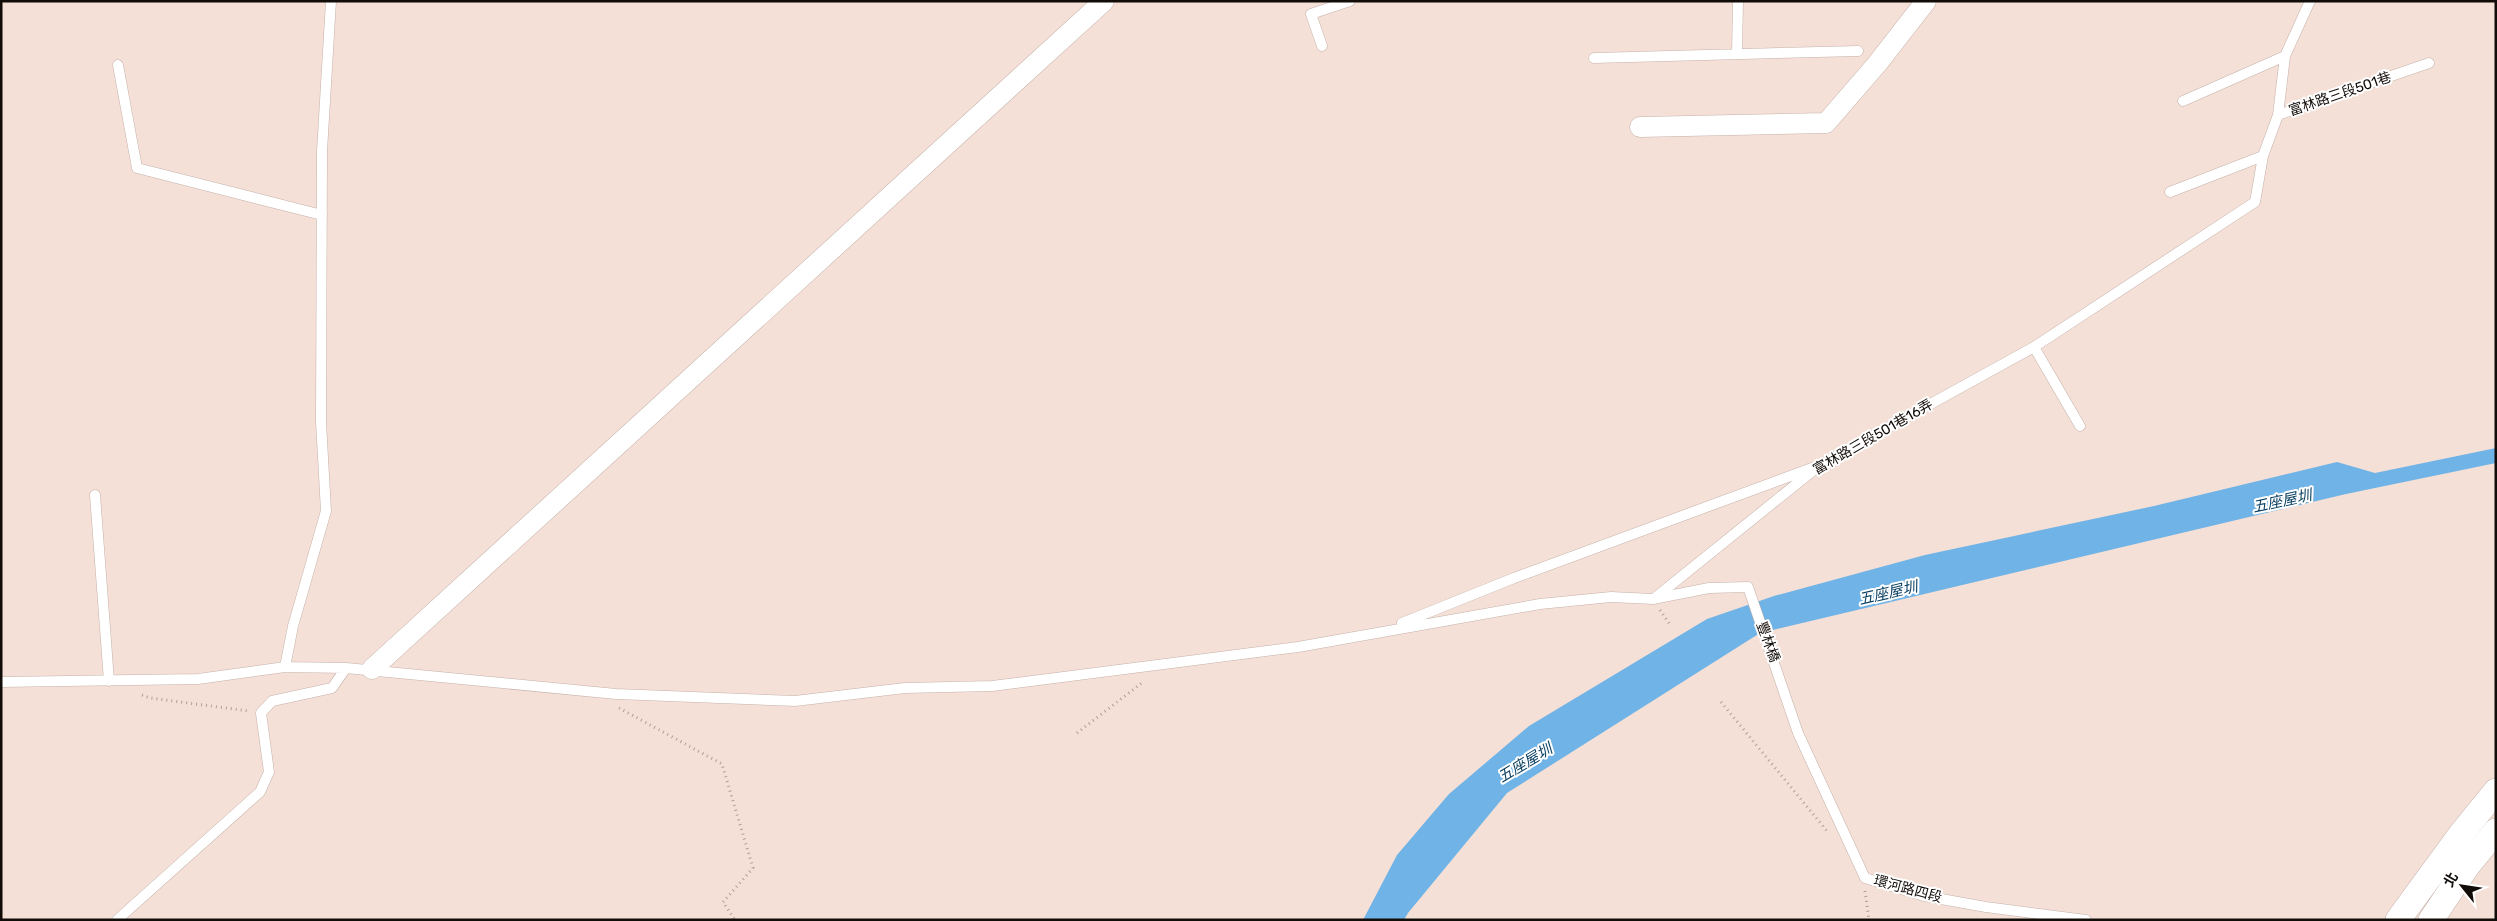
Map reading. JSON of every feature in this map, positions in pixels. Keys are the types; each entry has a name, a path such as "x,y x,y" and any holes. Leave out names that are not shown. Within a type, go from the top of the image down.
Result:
{"street":[{"path":"372,669 1104,1"},
{"path":"1640,127 1826,123 1877,64 1926,1"},
{"path":"2398,920 2461,834 2496,791"},
{"path":"2431,920 2468,865 2496,831"}],"lane":[{"path":"285,667 294,626 326,511 321,422 322,151 331,1"},
{"path":"1322,46 1312,14 1350,1"},
{"path":"1737,54 1738,1"},
{"name":"富林路三段501巷","path":"2310,1 2285,56 2278,115 2429,63"},
{"path":"1594,58 1858,51"},
{"path":"2183,101 2285,56"},
{"path":"118,65 137,168 322,215"},
{"name":"富林路三段501巷16弄","path":"1653,599 1820,465 2034,347 2255,202 2263,156 2278,115"},
{"path":"2170,192 2263,156"},
{"path":"2034,347 2080,426"},
{"path":"1382,631 1514,578 1820,465"},
{"path":"95,495 109,681"},
{"name":"豐林橋","path":"1653,599 1709,588 1748,587 1787,697"},
{"path":"1,682 198,679 285,667 346,668 586,691 794,701 905,688 992,686 1298,647 1540,604 1610,597 1653,599"},
{"path":"116,920 260,792 269,772 261,712 272,701 332,688 346,668"},
{"name":"環河路四段","path":"1787,697 1798,733 1865,878 1924,896 1986,907 2086,920"}],"path":[{"path":"1077,733 1165,664"},
{"path":"109,681 150,698 261,712"},
{"path":"586,691 722,764 752,868 723,902 735,920"},
{"path":"1721,702 1828,832"},
{"path":"1865,878 1865,901 1869,920"}],"water":[{"name":"五座屋圳","path":"2496,448 2496,463 2346,494 1760,633 1507,793 1404,920 1363,920 1397,855 1449,794 1529,726 1707,619 1774,596 1925,555 2154,506 2337,462 2375,473"}]}
